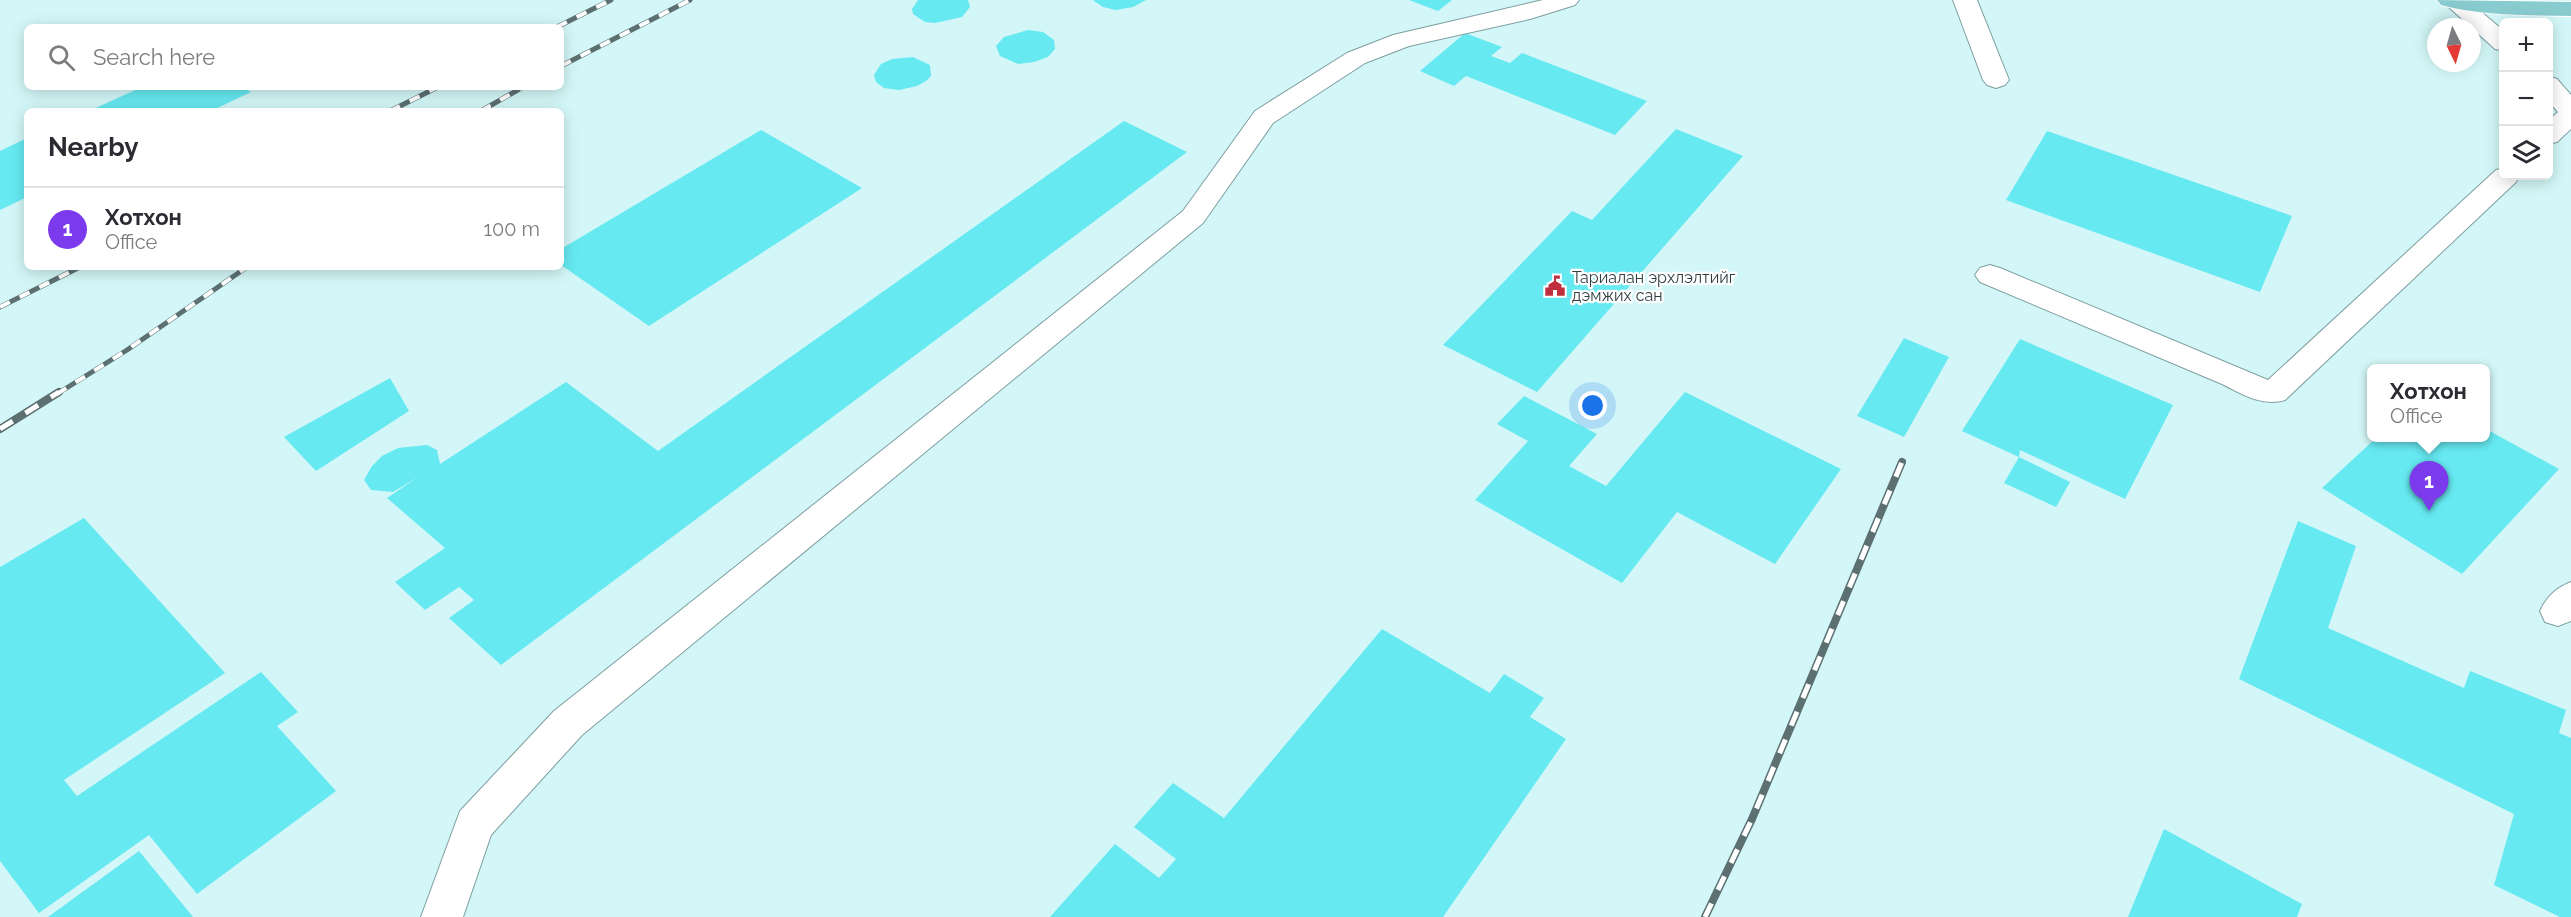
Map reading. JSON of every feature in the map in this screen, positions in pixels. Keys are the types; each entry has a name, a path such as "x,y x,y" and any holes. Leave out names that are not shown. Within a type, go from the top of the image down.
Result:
{"main road":[{"path":"2452,0 2493,6 2571,9"}],"street":[{"path":"442,917 474,824 568,723 1193,217 1264,117 1356,58 1402,40 1530,12 1567,0"},
{"path":"1965,0 1996,80"},
{"path":"2452,0 2499,40"},
{"path":"2553,90 2571,113 2553,131"},
{"path":"1990,275 2233,376 2261,390 2274,392 2502,180"}],"building":[{"path":"918,0 968,0 970,7 962,17 935,23 925,22 913,14 912,9"},
{"path":"1093,0 1146,0 1133,7 1116,10 1103,7"},
{"path":"1409,0 1452,0 1438,11"},
{"path":"1028,30 1043,32 1054,40 1055,49 1048,57 1018,64 1000,56 996,46 1004,37"},
{"path":"1465,33 1502,47 1491,56 1510,63 1522,53 1647,101 1615,135 1466,76 1454,86 1420,71"},
{"path":"913,57 930,65 931,76 926,81 917,86 899,90 884,88 876,82 874,75 881,64 892,59"},
{"path":"135,90 248,90 251,92 217,108 96,108"},
{"path":"1124,121 1187,152 501,665 449,618 474,600 459,587 425,610 395,582 445,548 387,498 418,477 393,492 371,490 364,480 372,466 382,456 398,448 427,445 437,450 440,464 566,382 658,451"},
{"path":"1676,129 1743,156 1537,392 1443,345 1572,211 1592,220"},
{"path":"761,130 862,188 649,326 564,267 564,247"},
{"path":"2047,131 2292,216 2260,292 2006,200"},
{"path":"24,139 24,198 0,210 0,151"},
{"path":"1904,338 1949,357 1904,437 1857,416"},
{"path":"2020,339 2173,405 2125,499 2020,450 2019,457 1962,431"},
{"path":"390,378 409,411 316,471 284,437"},
{"path":"1685,392 1841,469 1775,564 1677,512 1622,583 1475,500 1528,441 1497,424 1524,396 1597,434 1569,466 1606,486"},
{"path":"2490,431 2559,469 2462,574 2322,488 2372,442 2490,442"},
{"path":"2019,457 2070,482 2056,507 2004,483"},
{"path":"84,518 225,673 64,780 77,796 261,672 298,712 277,726 336,791 197,894 149,835 39,913 0,861 0,567"},
{"path":"2298,521 2356,546 2328,628 2464,688 2470,671 2566,710 2559,733 2571,738 2571,917 2560,917 2494,885 2514,814 2239,679"},
{"path":"1382,629 1490,693 1504,674 1544,698 1530,717 1566,739 1443,917 1050,917 1115,844 1159,878 1176,859 1134,827 1173,783 1224,818"},
{"path":"2164,829 2302,904 2297,917 2128,917"},
{"path":"139,851 193,917 48,917"}],"railway":[{"path":"563,24 611,0"},
{"path":"564,64 690,0"},
{"path":"396,108 432,90"},
{"path":"486,108 518,90"},
{"path":"0,307 74,270"},
{"path":"57,394 127,350 243,270"},
{"path":"0,429 59,392"},
{"path":"1705,917 1752,819 1902,462"}],"place":[{"name":"Тариалан эрхлэлтийг дэмжих сан","path":"1555,286"},
{"name":"Хотхон","path":"2429,511"}]}
